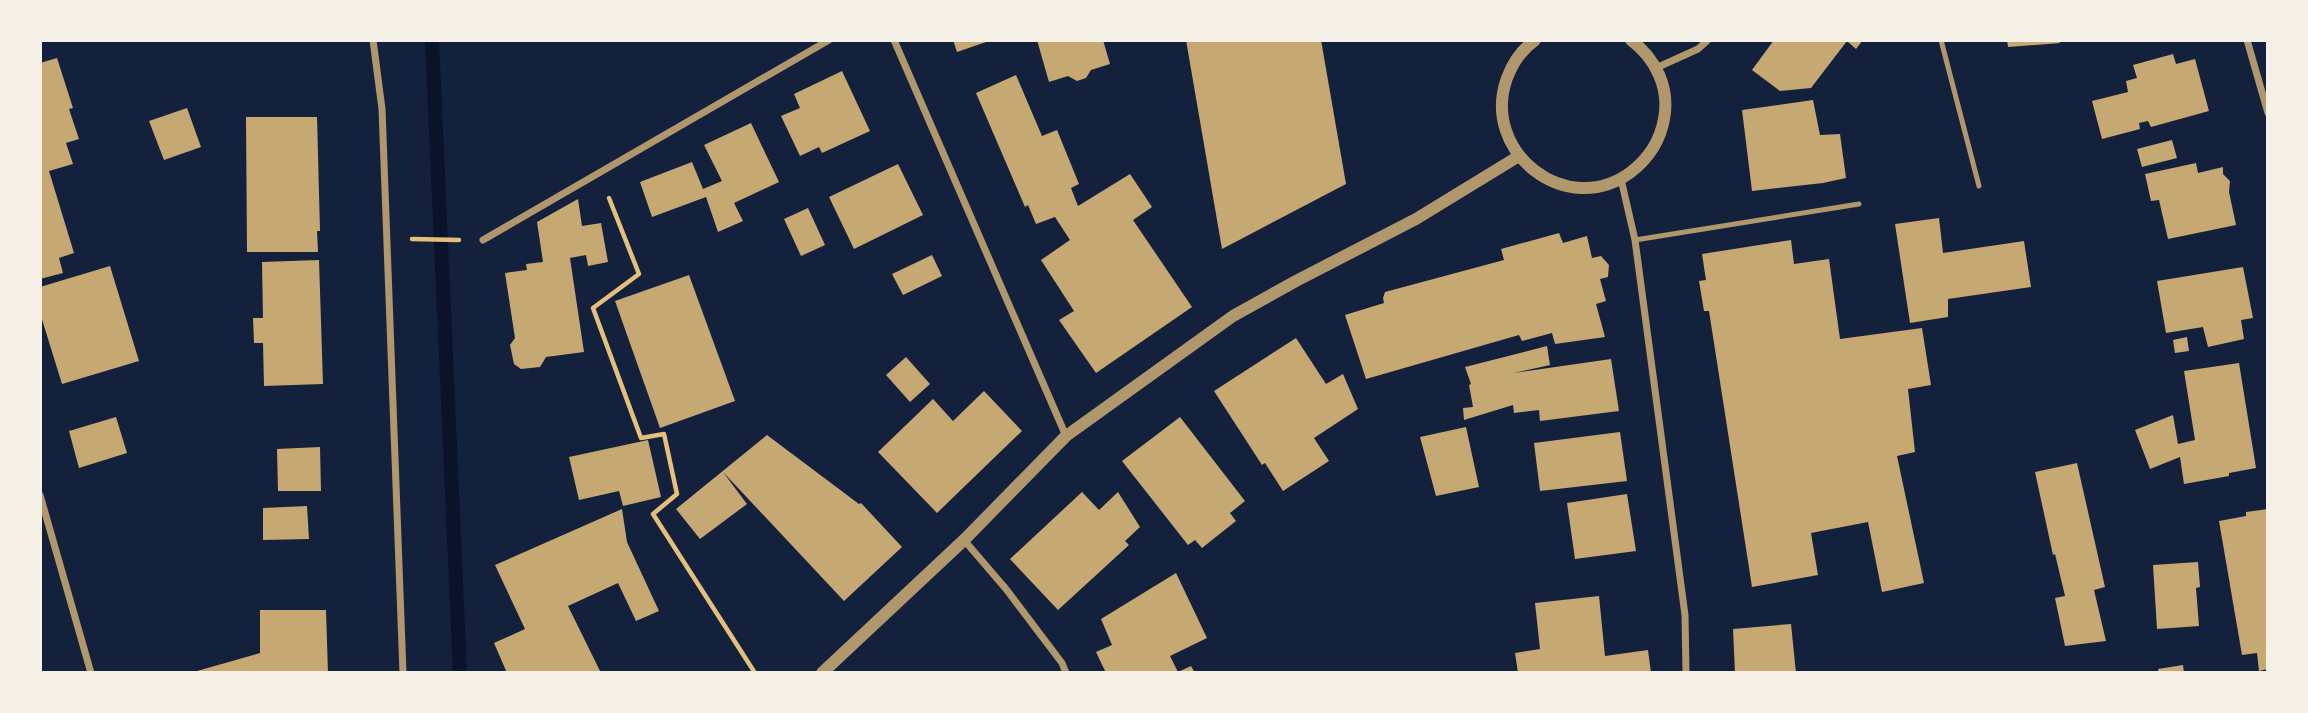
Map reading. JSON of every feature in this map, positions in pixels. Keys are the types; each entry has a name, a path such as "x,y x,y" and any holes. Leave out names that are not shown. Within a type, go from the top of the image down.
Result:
{"street":[{"path":"373,40 382,109 403,673"},
{"path":"483,240 829,40"},
{"path":"894,40 1066,436"},
{"path":"1535,40 1517,56 1503,90 1504,128 1519,156 1529,168 1542,177 1571,187 1594,188 1621,179 1643,162 1661,134 1665,98 1656,68 1642,48 1631,40"},
{"path":"1656,68 1698,49 1708,40"},
{"path":"2247,40 2268,113"},
{"path":"822,673 964,540 1066,436 1233,316 1416,219 1519,156"},
{"path":"1621,179 1635,240 1685,615 1686,673"},
{"path":"40,495 91,673"},
{"path":"964,540 1006,589 1062,663 1066,673"}],"lane":[{"path":"1941,40 1979,186"},
{"path":"1635,240 1859,204"}],"path":[{"path":"599,173 639,274 593,308 641,439 664,434 677,494 653,514 755,673"},
{"path":"386,239 483,240"}],"building":[{"path":"953,40 989,40 989,41 957,52"},
{"path":"1037,40 1103,40 1110,64 1091,70 1086,78 1077,81 1068,76 1049,82"},
{"path":"1186,40 1321,40 1346,184 1222,249"},
{"path":"1774,40 1863,40 1856,49 1847,41 1811,88 1780,91 1752,70"},
{"path":"2007,40 2059,40 2060,43 2008,47"},
{"path":"2173,54 2176,64 2195,59 2209,111 2151,127 2148,121 2139,123 2140,129 2102,139 2092,101 2128,92 2126,81 2137,78 2133,65"},
{"path":"57,58 73,108 69,109 79,139 66,143 73,164 49,171 74,253 59,258 63,273 40,279 40,63"},
{"path":"842,71 870,131 822,153 819,147 800,156 781,116 800,108 794,94"},
{"path":"1016,75 1042,136 1057,130 1079,184 1071,188 1078,206 1130,174 1152,207 1133,220 1192,307 1096,373 1059,320 1074,311 1041,260 1070,240 1055,217 1036,224 1028,205 1025,207 976,93"},
{"path":"1813,100 1820,135 1840,134 1846,178 1752,191 1742,110"},
{"path":"187,108 201,147 164,160 149,121"},
{"path":"246,117 317,117 320,231 317,231 318,252 247,252"},
{"path":"751,123 779,182 734,203 743,221 718,232 706,197 652,217 640,182 692,162 703,189 722,181 704,145"},
{"path":"2172,140 2177,158 2142,167 2137,149"},
{"path":"2196,163 2198,173 2223,167 2223,174 2230,181 2229,192 2236,225 2168,239 2159,200 2151,201 2145,174"},
{"path":"898,164 923,215 854,249 829,197"},
{"path":"578,199 582,226 601,223 608,262 588,266 586,255 570,258 584,352 546,357 540,367 521,369 514,364 510,345 515,338 505,273 527,270 526,264 543,262 537,222"},
{"path":"808,208 825,245 801,256 784,219"},
{"path":"1939,218 1943,253 2024,241 2031,287 1948,299 1948,317 1910,323 1895,224"},
{"path":"1559,233 1563,243 1587,236 1592,258 1601,256 1609,265 1608,277 1600,279 1606,301 1596,304 1605,337 1555,344 1552,333 1522,341 1519,335 1366,379 1345,315 1384,303 1385,292 1504,260 1501,249"},
{"path":"1791,240 1794,264 1829,259 1840,339 1922,328 1931,385 1908,389 1915,452 1897,456 1924,583 1882,592 1868,522 1811,533 1818,575 1752,587 1709,311 1704,311 1699,281 1706,280 1702,254"},
{"path":"932,255 942,276 903,295 892,274"},
{"path":"319,260 323,384 264,386 263,343 254,343 253,318 263,318 262,262"},
{"path":"110,266 139,361 62,384 40,313 40,287"},
{"path":"2243,267 2253,318 2241,320 2244,339 2208,347 2203,327 2166,333 2157,281"},
{"path":"689,275 735,401 660,428 615,301"},
{"path":"2187,337 2189,351 2175,353 2173,340"},
{"path":"1296,338 1326,384 1343,374 1358,409 1314,438 1329,461 1283,491 1265,463 1262,465 1214,391"},
{"path":"1547,346 1550,365 1514,373 1611,359 1619,411 1540,421 1539,410 1514,413 1513,405 1464,420 1463,408 1473,407 1471,384 1465,367"},
{"path":"906,357 930,384 910,402 886,375"},
{"path":"2239,363 2256,468 2184,484 2180,457 2150,469 2135,430 2173,415 2178,444 2195,440 2184,371"},
{"path":"984,391 1022,431 937,513 878,452 933,399 953,421"},
{"path":"116,417 127,453 79,468 69,431"},
{"path":"1180,417 1245,501 1230,513 1236,521 1202,548 1195,540 1188,545 1122,461"},
{"path":"1466,427 1479,487 1436,496 1420,437"},
{"path":"1620,432 1627,481 1540,491 1534,443"},
{"path":"767,435 861,503 902,547 844,601 723,472 747,504 700,539 676,509"},
{"path":"648,440 661,497 623,506 619,491 579,500 569,457"},
{"path":"320,447 321,491 278,491 277,449"},
{"path":"2077,463 2105,587 2094,590 2106,641 2065,646 2055,598 2065,596 2035,472"},
{"path":"1082,492 1099,510 1118,492 1140,527 1125,541 1129,545 1058,610 1010,559"},
{"path":"1627,494 1636,551 1575,559 1567,503"},
{"path":"307,506 309,539 263,540 263,508"},
{"path":"622,509 627,542 659,611 636,621 618,583 568,606 601,673 507,673 494,643 525,629 495,565"},
{"path":"2268,509 2268,669 2259,671 2257,653 2242,655 2219,521 2246,516 2246,512"},
{"path":"2198,562 2200,587 2196,588 2199,626 2157,629 2153,565"},
{"path":"1176,573 1207,638 1170,656 1178,672 1191,666 1195,673 1106,673 1096,652 1112,645 1101,619"},
{"path":"1599,596 1605,656 1648,650 1651,673 1518,673 1515,653 1540,649 1535,603"},
{"path":"260,610 326,610 328,673 190,673 260,653"},
{"path":"1791,624 1796,673 1735,673 1733,629"},
{"path":"2183,665 2184,673 2159,673 2158,669"}],"waterway":[{"path":"432,40 460,673"}]}
